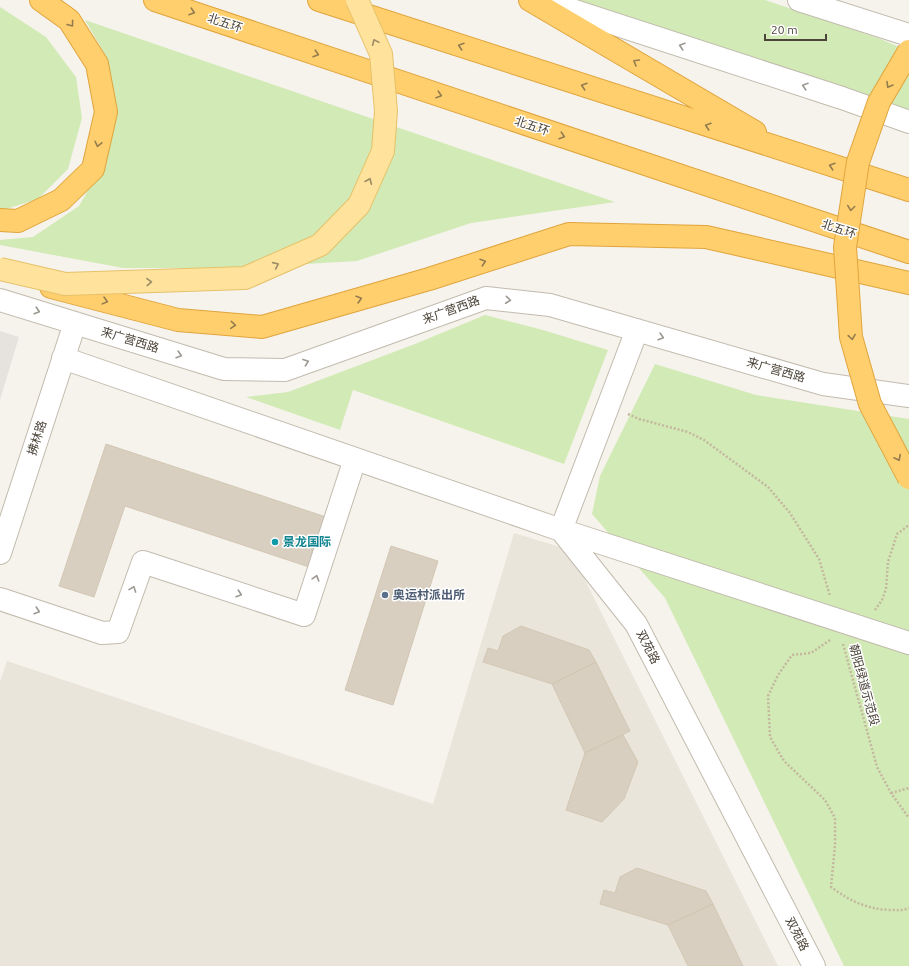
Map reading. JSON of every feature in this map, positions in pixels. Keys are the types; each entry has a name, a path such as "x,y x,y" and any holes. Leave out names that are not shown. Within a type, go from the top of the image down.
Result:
{"highway":[{"path":"0,220 18,220 61,200 93,168 106,112 97,64 69,20 41,0"},
{"name":"北五环","path":"155,0 909,252"},
{"path":"319,0 909,190"},
{"path":"530,0 790,152"},
{"path":"909,51 879,102 858,162 845,247 851,338 870,404 909,478"},
{"path":"0,274 178,320 262,327 429,279 569,234 706,237 909,283"}],"main road":[{"path":"0,269 65,284 245,278 320,245 359,206 383,151 386,111 381,54 357,0"}],"street":[{"path":"541,0 842,98 909,122"},
{"path":"799,0 909,35"},
{"name":"来广营西路","path":"0,300 224,369 285,370 486,298 550,305 823,384 909,396"},
{"name":"拂林路","path":"0,553 75,322"},
{"path":"561,530 637,330"},
{"path":"64,358 561,530 909,643"},
{"path":"0,599 102,633 118,632 143,562 304,615 355,459"},
{"name":"双苑路","path":"561,530 636,624 814,966"}],"path":[{"path":"608,405 639,419 688,432 704,440 768,487 790,514 819,559 832,602 849,624"},
{"path":"909,525 897,534 888,562 886,589 882,600 871,616 849,624 831,640 811,652 792,655 778,675 768,696 770,737 784,761 825,800 835,818 835,846 832,887 845,897 875,910 904,910 909,908"},
{"name":"朝阳绿道示范段","path":"849,624 842,643 878,767 891,793 909,818"},
{"path":"891,793 909,788"}],"shaded area":[{"path":"0,331 19,337 0,400"},
{"path":"514,533 570,550 778,966 0,966 0,682 7,661 433,804"}],"green space":[{"path":"567,0 765,0 878,38 909,51 909,112"},
{"path":"0,7 46,37 76,77 82,118 68,169 38,199 0,211"},
{"path":"85,20 615,202 471,223 357,261 235,268 123,268 0,245 0,240 33,237 79,206 104,162 116,118 107,58"},
{"path":"485,315 543,330 608,350 564,464 353,390 340,430 246,397 288,392 415,344"},
{"path":"655,364 756,395 909,419 909,966 844,966 665,598 592,514 600,476"}],"building":[{"name":"景龙国际","path":"106,444 326,517 309,567 125,506 94,597 59,586"},
{"path":"391,546 438,561 393,705 345,690"},
{"path":"521,626 589,650 596,662 552,684 483,662 488,648 498,651 503,636"},
{"path":"596,662 630,731 585,753 552,684"},
{"path":"623,735 638,762 624,799 602,822 566,810 585,753"},
{"path":"637,868 706,891 713,904 668,925 600,904 604,890 615,893 620,877"},
{"path":"713,904 743,966 688,966 668,925"}],"place":[{"name":"景龙国际","path":"275,542"},
{"name":"奥运村派出所","path":"385,595"}]}
